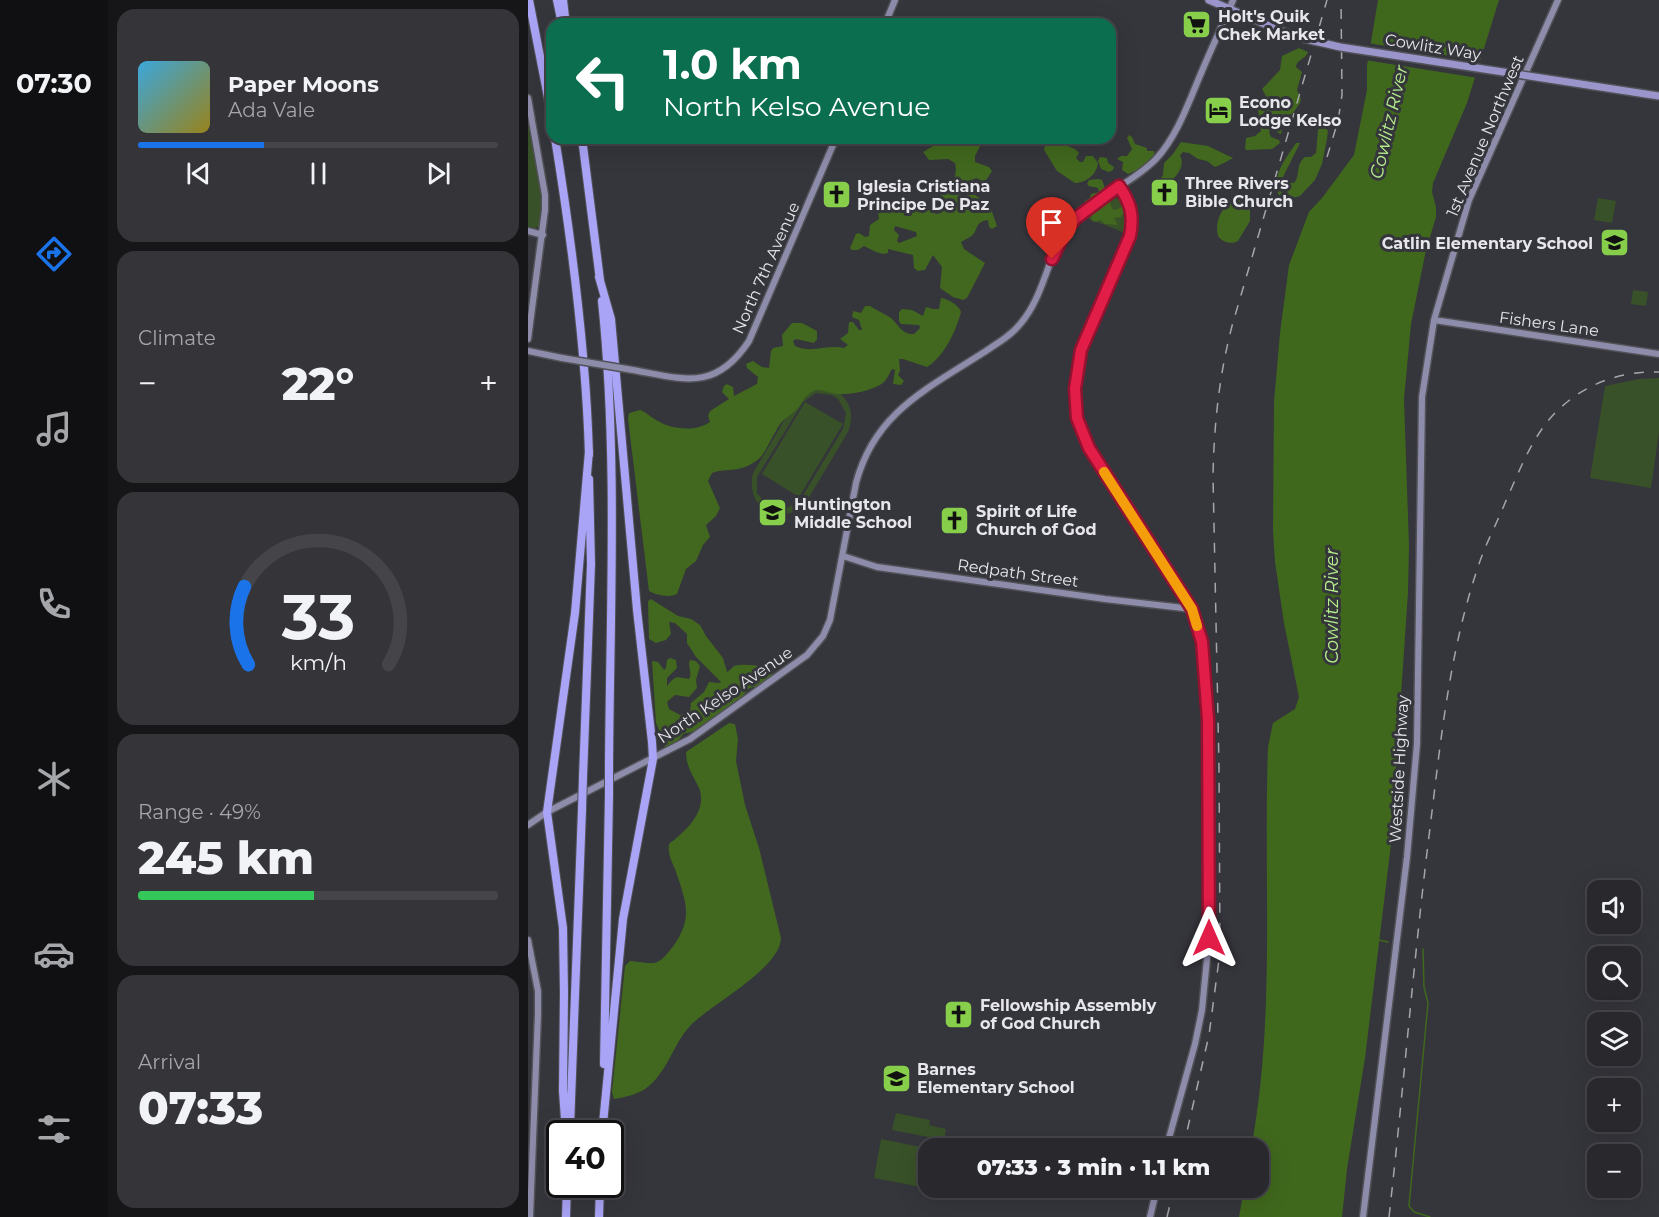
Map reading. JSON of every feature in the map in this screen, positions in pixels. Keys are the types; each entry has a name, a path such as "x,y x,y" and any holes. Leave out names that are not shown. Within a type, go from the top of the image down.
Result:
{"highway":[{"path":"528,0 546,85"},
{"path":"557,0 562,18"},
{"path":"563,0 564,18"},
{"path":"528,23 546,87"},
{"path":"556,144 578,292 589,451 591,564 569,1120"},
{"path":"583,144 607,358 611,491 609,795 602,1120"},
{"path":"599,277 610,319 637,610 652,742 652,759 622,919 603,1120"},
{"path":"566,1120 563,1091 563,928 547,812 575,613 589,451"},
{"path":"566,1217 567,1198"},
{"path":"599,1217 600,1198"}],"main road":[{"name":"Cowlitz Way","path":"1209,0 1305,39 1659,96"}],"street":[{"path":"888,18 895,0"},
{"name":"North Kelso Avenue","path":"528,825 547,812 690,739 813,650 830,620 860,468 878,433 898,410 1004,339 1021,324 1029,313 1066,230 1076,218 1146,168 1169,143 1233,0"},
{"name":"1st Avenue Northwest","path":"1434,320 1469,200 1558,0"},
{"path":"528,98 545,195 543,235 528,339"},
{"name":"North 7th Avenue","path":"528,351 691,379 710,377 723,371 738,358 749,342 833,144"},
{"path":"1119,186 1130,202 1132,226 1130,236 1081,350 1075,389 1077,418 1089,448 1192,609 1202,642 1208,719 1209,938 1202,1010 1169,1138"},
{"path":"528,231 543,235"},
{"name":"Fishers Lane","path":"1434,320 1659,354"},
{"name":"Westside Highway","path":"1363,1217 1407,857 1415,766 1422,397 1434,320"},
{"name":"Redpath Street","path":"843,556 877,567 1192,609"},
{"path":"528,940 538,991 530,1217"},
{"path":"1150,1217 1155,1198"}],"shaded area":[{"path":"1299,48 1308,52 1296,67 1302,72 1297,90 1301,99 1300,103 1293,113 1284,118 1281,134 1271,130 1269,132 1271,137 1279,140 1280,143 1272,149 1245,149 1246,138 1255,136 1261,131 1258,110 1267,98 1262,89 1280,70 1282,56"},
{"path":"528,114 542,204 540,226 535,228 528,227"},
{"path":"1325,127 1328,131 1322,164 1315,180 1300,196 1288,199 1280,197 1276,183 1284,162 1296,143 1300,143 1283,177 1285,182 1294,183 1302,160 1316,153 1318,130"},
{"path":"1129,135 1135,144 1147,148 1147,151 1154,151 1155,157 1142,168 1128,174 1122,170 1123,162 1117,159 1127,156 1132,149 1127,138"},
{"path":"1181,142 1208,146 1233,158 1215,167 1207,161 1183,152 1180,155 1182,165 1178,174 1164,190 1160,191 1156,186 1163,175 1164,163"},
{"path":"936,144 981,144 975,156 975,162 989,167 992,171 985,182 976,178 972,180 975,195 990,206 997,226 992,229 989,227 988,220 983,221 973,235 961,242 964,249 985,263 967,298 963,300 953,297 940,288 942,267 933,255 925,270 918,271 914,268 913,255 888,249 888,253 883,254 864,246 858,250 850,248 856,234 869,236 870,225 879,219 878,211 884,206 891,209 900,207 941,213 939,196 951,187 955,178 955,163 948,159 929,160 923,152","holes":["895,226 916,232 917,236 899,243 897,241 899,235 894,230"]},
{"path":"1049,144 1073,148 1079,153 1076,158 1080,162 1083,162 1086,156 1093,156 1098,163 1096,171 1087,180 1075,183 1057,171 1044,150"},
{"path":"1100,157 1107,158 1108,163 1114,167 1113,170 1109,172 1101,169 1098,161"},
{"path":"1089,180 1102,180 1105,188 1113,188 1114,192 1110,202 1112,209 1116,210 1123,206 1127,208 1121,217 1114,218 1118,225 1105,224 1101,220 1095,222 1091,220 1092,214 1100,210 1101,206 1085,205 1085,201 1090,198 1091,194 1099,192 1098,188 1087,184"},
{"path":"1116,198 1121,200 1126,208 1125,233 1087,218"},
{"path":"1598,198 1616,201 1612,223 1594,220"},
{"path":"1238,199 1250,205 1250,221 1238,241 1232,243 1218,236 1217,224 1228,204"},
{"path":"1633,290 1648,292 1646,306 1631,304"},
{"path":"941,298 953,303 961,312 949,343 939,357 927,367 899,359 898,375 904,381 901,385 893,384 895,370 892,369 885,381 869,390 848,394 820,390 810,393 780,424 765,451 756,461 744,468 712,473 708,481 720,508 716,516 706,525 710,537 703,545 696,561 686,569 677,594 663,596 649,591 629,413 640,410 666,425 696,428 710,422 708,416 710,411 729,399 722,392 724,386 727,384 733,387 734,396 757,384 758,377 747,368 746,364 753,361 762,367 769,368 771,351 773,348 783,346 782,335 792,323 802,323 817,331 817,339 814,343 796,339 793,341 795,346 807,349 844,348 848,345 840,339 848,333 849,322 853,322 859,330 862,330 859,320 852,317 853,311 861,313 865,306 870,306 891,318 903,331 914,334 920,328 919,325 901,324 899,312 902,309 912,310 923,316 926,307 939,309"},
{"path":"1659,378 1659,432 1651,488 1590,478 1605,386 1639,379"},
{"path":"833,389 839,393 850,407 850,425 805,504 795,511 775,514 759,505 754,496 753,473 797,399 804,392","holes":["816,393 832,395 838,399 846,413 843,429 799,502 784,509 768,506 757,493 757,477 803,402"]},
{"path":"805,402 843,424 799,497 762,474"},
{"path":"651,599 678,616 691,619 700,625 723,658 727,672 734,666 743,665 761,666 774,670 772,676 757,689 753,687 748,689 740,700 709,723 695,731 683,734 675,746 667,748 661,744 660,732 656,723 652,661 658,662 664,670 667,660 670,658 676,660 677,668 667,678 667,686 677,677 689,679 690,660 696,661 700,666 696,680 697,688 689,697 675,695 667,702 669,709 680,715 690,712 691,703 704,692 709,682 721,682 696,657 687,643 687,634 675,623 669,622 671,634 666,640 656,643 649,639 648,601"},
{"path":"729,723 735,724 738,739 736,761 745,805 759,848 781,938 778,950 758,973 690,1026 653,1083 638,1093 614,1099 612,1092 625,966 630,961 655,963 663,958 680,936 685,919 685,903 670,856 669,844 694,820 700,805 699,788 689,767 686,752"},
{"path":"896,1113 930,1120 929,1125 946,1129 944,1138 892,1130"},
{"path":"881,1139 918,1147 918,1186 874,1178"}],"water":[{"name":"Cowlitz River","path":"1378,0 1499,0 1467,103 1433,183 1436,217 1426,250 1411,324 1404,399 1409,546 1408,592 1391,844 1365,1058 1347,1169 1342,1217 1239,1217 1242,1198 1269,1198 1269,1138 1253,1138 1264,1049 1266,999 1268,747 1273,723 1295,709 1299,697 1284,623 1273,530 1274,402 1280,333 1289,265 1309,212 1354,155 1367,90 1367,66"}],"pier":[{"path":"1367,43 1483,61 1478,78 1365,60"}],"waterway":[{"path":"1379,940 1388,942"},
{"path":"1423,949 1424,987 1428,1003 1409,1206 1414,1212 1430,1217"}],"railway":[{"path":"1186,1138 1209,1035 1220,952 1213,476 1218,401 1232,326 1327,0"},
{"path":"1327,157 1338,121 1342,95 1341,0"},
{"path":"1389,1217 1441,737 1452,667 1468,598 1488,541 1527,455 1547,422 1567,402 1603,381 1630,374 1659,372"},
{"path":"1167,1217 1172,1198"}],"slow traffic":[{"path":"1104,472 1192,609 1197,626"}],"place":[{"name":"Holt's Quik Chek Market","path":"1197,25"},
{"name":"Econo Lodge Kelso","path":"1218,111"},
{"name":"Three Rivers Bible Church","path":"1164,192"},
{"name":"Iglesia Cristiana Principe De Paz","path":"836,195"},
{"name":"Catlin Elementary School","path":"1614,243"},
{"name":"Huntington Middle School","path":"773,513"},
{"name":"Spirit of Life Church of God","path":"955,520"},
{"name":"Fellowship Assembly of God Church","path":"959,1014"},
{"name":"Barnes Elementary School","path":"896,1078"}],"route":[{"path":"1052,259 1066,230 1076,218 1119,186 1130,202 1132,226 1130,236 1081,350 1076,370 1077,418 1089,448 1192,609 1202,642 1208,719 1209,938"}]}
